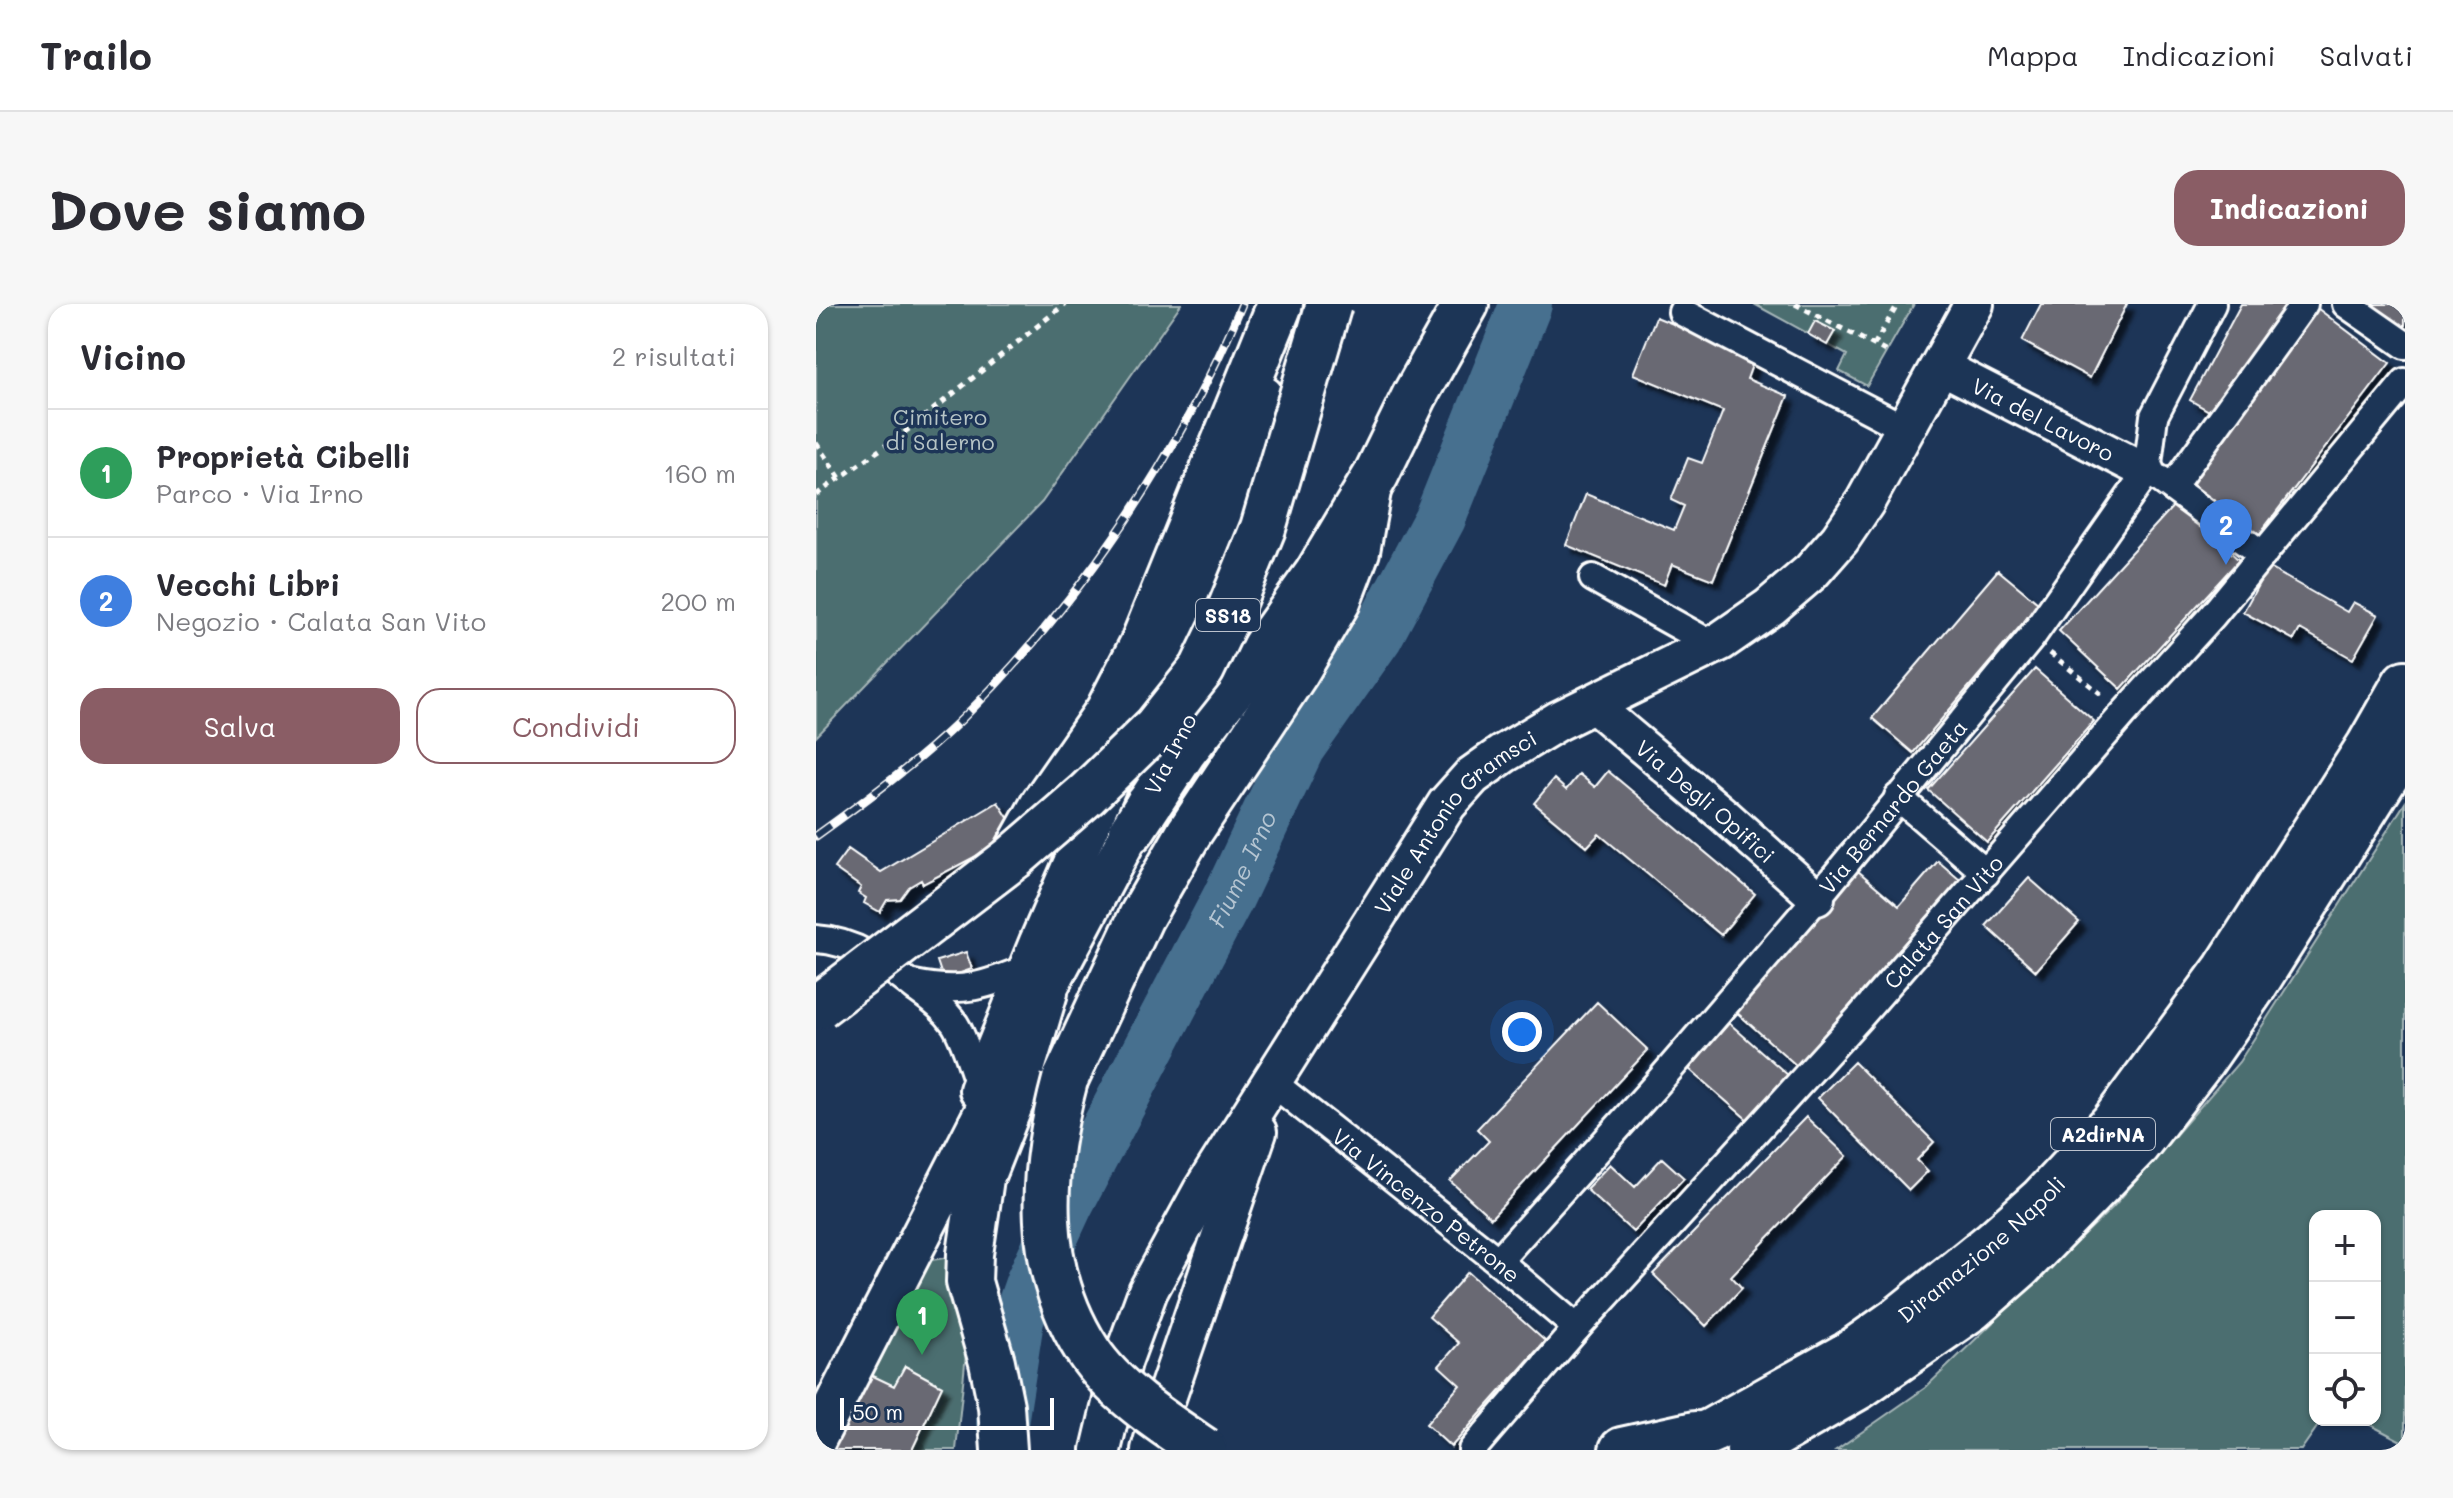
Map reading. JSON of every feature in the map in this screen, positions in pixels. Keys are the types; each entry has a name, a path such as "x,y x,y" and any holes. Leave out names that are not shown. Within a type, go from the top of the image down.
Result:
{"highway":[{"path":"1014,857 1044,803 1108,711 1142,645 1280,304"},
{"name":"SS18","path":"817,1008 1014,857 1131,753 1202,669 1263,528 1329,304"},
{"path":"1132,830 1184,751 1295,605 1372,483 1415,395 1466,304"},
{"path":"1204,1450 1131,1398 1090,1353 1062,1303 1046,1233 1046,1174 1053,1125 1065,1080 1141,917 1189,833 1296,672 1338,601 1357,551 1372,483"},
{"name":"Diramazione Napoli","path":"1731,1440 1897,1320 1994,1242 2041,1200 2113,1123 2226,969 2369,746 2405,683"},
{"name":"Diramazione Napoli","path":"1668,1450 1731,1440 1860,1386 1971,1309 2020,1266 2137,1145 2202,1061 2254,986 2405,746"},
{"path":"1004,1450 1001,1406 992,1362 969,1282 970,1254 981,1178 1015,1092 1037,980"},
{"path":"1622,1450 1731,1440"}],"main road":[{"name":"Via Irno","path":"816,1440 825,1411 947,1184 1037,980 1217,531 1294,304"},
{"name":"Via Irno","path":"947,1184 980,1087 1037,980 1132,830 1240,617 1264,559 1342,304"},
{"name":"Viale Antonio Gramsci","path":"1101,1450 1122,1362 1148,1291 1202,1192 1447,804 1472,776 1503,754 1558,721 1713,645 1770,607 1811,572 1840,539 1865,502 1974,304"},
{"name":"Viale Antonio Gramsci","path":"1151,1450 1273,1083"}],"street":[{"name":"Via Bernardo Gaeta","path":"1498,1261 1655,1086 1817,898 2160,479 2154,416 2212,304"},
{"path":"2263,555 2160,479 2304,304"},
{"path":"2346,304 2405,345"},
{"path":"1682,312 1906,429"},
{"name":"Via del Lavoro","path":"1940,366 2160,479"},
{"name":"Calata San Vito","path":"1472,1450 1577,1328 1859,1018 1986,873 2263,555 2405,382"},
{"path":"1593,578 1713,645"},
{"name":"Via Degli Opifici","path":"1593,705 1817,898"},
{"path":"1898,797 1986,873"},
{"path":"816,939 829,940 887,964 944,1010 957,1027 980,1087"},
{"path":"910,983 959,990 996,980 1037,980"},
{"name":"Via Vincenzo Petrone","path":"1273,1083 1498,1261 1577,1328"}],"path":[{"path":"816,495 909,429 1065,304"},
{"path":"1795,304 1887,352"},
{"path":"1874,345 1898,304"},
{"path":"816,443 840,478"},
{"path":"2031,638 2124,713"}],"green space":[{"name":"Cimitero di Salerno","path":"816,304 1181,304 1042,502 816,737"},
{"path":"1754,304 1914,304 1867,386 1839,371 1847,355"},
{"path":"2405,803 2405,1443 2372,1426 2381,1426 2381,1210 2309,1210 2309,1426 2318,1426 2301,1450 1836,1450 1925,1388 2113,1207 2239,1062"},
{"path":"950,1257 967,1344 956,1450 912,1450 942,1386 905,1366 894,1386 869,1374 926,1261"}],"building":[{"path":"2041,304 2127,304 2090,378 2022,341"},
{"path":"2241,304 2286,304 2211,412 2190,400"},
{"path":"2365,304 2405,304 2405,335"},
{"path":"2317,308 2390,363 2254,541 2181,486"},
{"path":"1656,317 1755,357 1747,379 1788,396 1713,580 1672,564 1664,585 1566,545 1586,494 1674,530 1684,506 1671,500 1688,458 1702,463 1723,411 1633,374"},
{"path":"1815,321 1835,331 1827,345 1808,334"},
{"path":"2176,503 2239,560 2121,689 2059,631"},
{"path":"2268,567 2347,612 2353,602 2378,615 2353,659 2300,629 2294,640 2243,612"},
{"path":"1998,570 2039,604 1913,753 1872,718"},
{"path":"2035,669 2094,721 1987,842 1928,790"},
{"path":"1608,771 1755,894 1721,935 1599,834 1587,847 1534,803 1554,779 1566,790 1579,774 1595,787"},
{"path":"998,802 1012,824 999,833 1003,842 923,884 921,880 909,887 900,899 887,900 880,912 864,903 866,898 858,893 861,887 834,868 848,849 881,872"},
{"path":"1938,861 1960,880 1797,1066 1735,1011 1858,871 1899,906"},
{"path":"2029,878 2079,922 2036,971 1986,926"},
{"path":"966,952 972,969 943,979 937,961"},
{"path":"1597,1002 1648,1050 1491,1218 1450,1181 1489,1141 1477,1129"},
{"path":"1729,1023 1789,1076 1749,1121 1689,1069"},
{"path":"1854,1062 1934,1142 1917,1160 1928,1171 1909,1190 1818,1098"},
{"path":"1806,1117 1847,1156 1731,1276 1742,1288 1706,1326 1653,1274"},
{"path":"1662,1158 1684,1178 1633,1232 1586,1189 1610,1164 1635,1187"},
{"path":"1468,1272 1545,1341 1451,1447 1426,1424 1460,1385 1439,1366 1459,1343 1429,1317"},
{"path":"905,1366 942,1386 912,1450 830,1450 869,1374 894,1386"}],"waterway":[{"name":"Fiume Irno","path":"1002,1423 1018,1320 1031,1283 1067,1205 1229,896 1299,747 1377,636 1440,518 1526,304"}],"railway":[{"path":"816,836 945,735 1047,627 1123,525 1157,472 1217,361 1242,304"}],"place":[{"name":"Vecchi Libri","path":"2226,565"},
{"name":"Proprietà Cibelli","path":"922,1355"}]}
